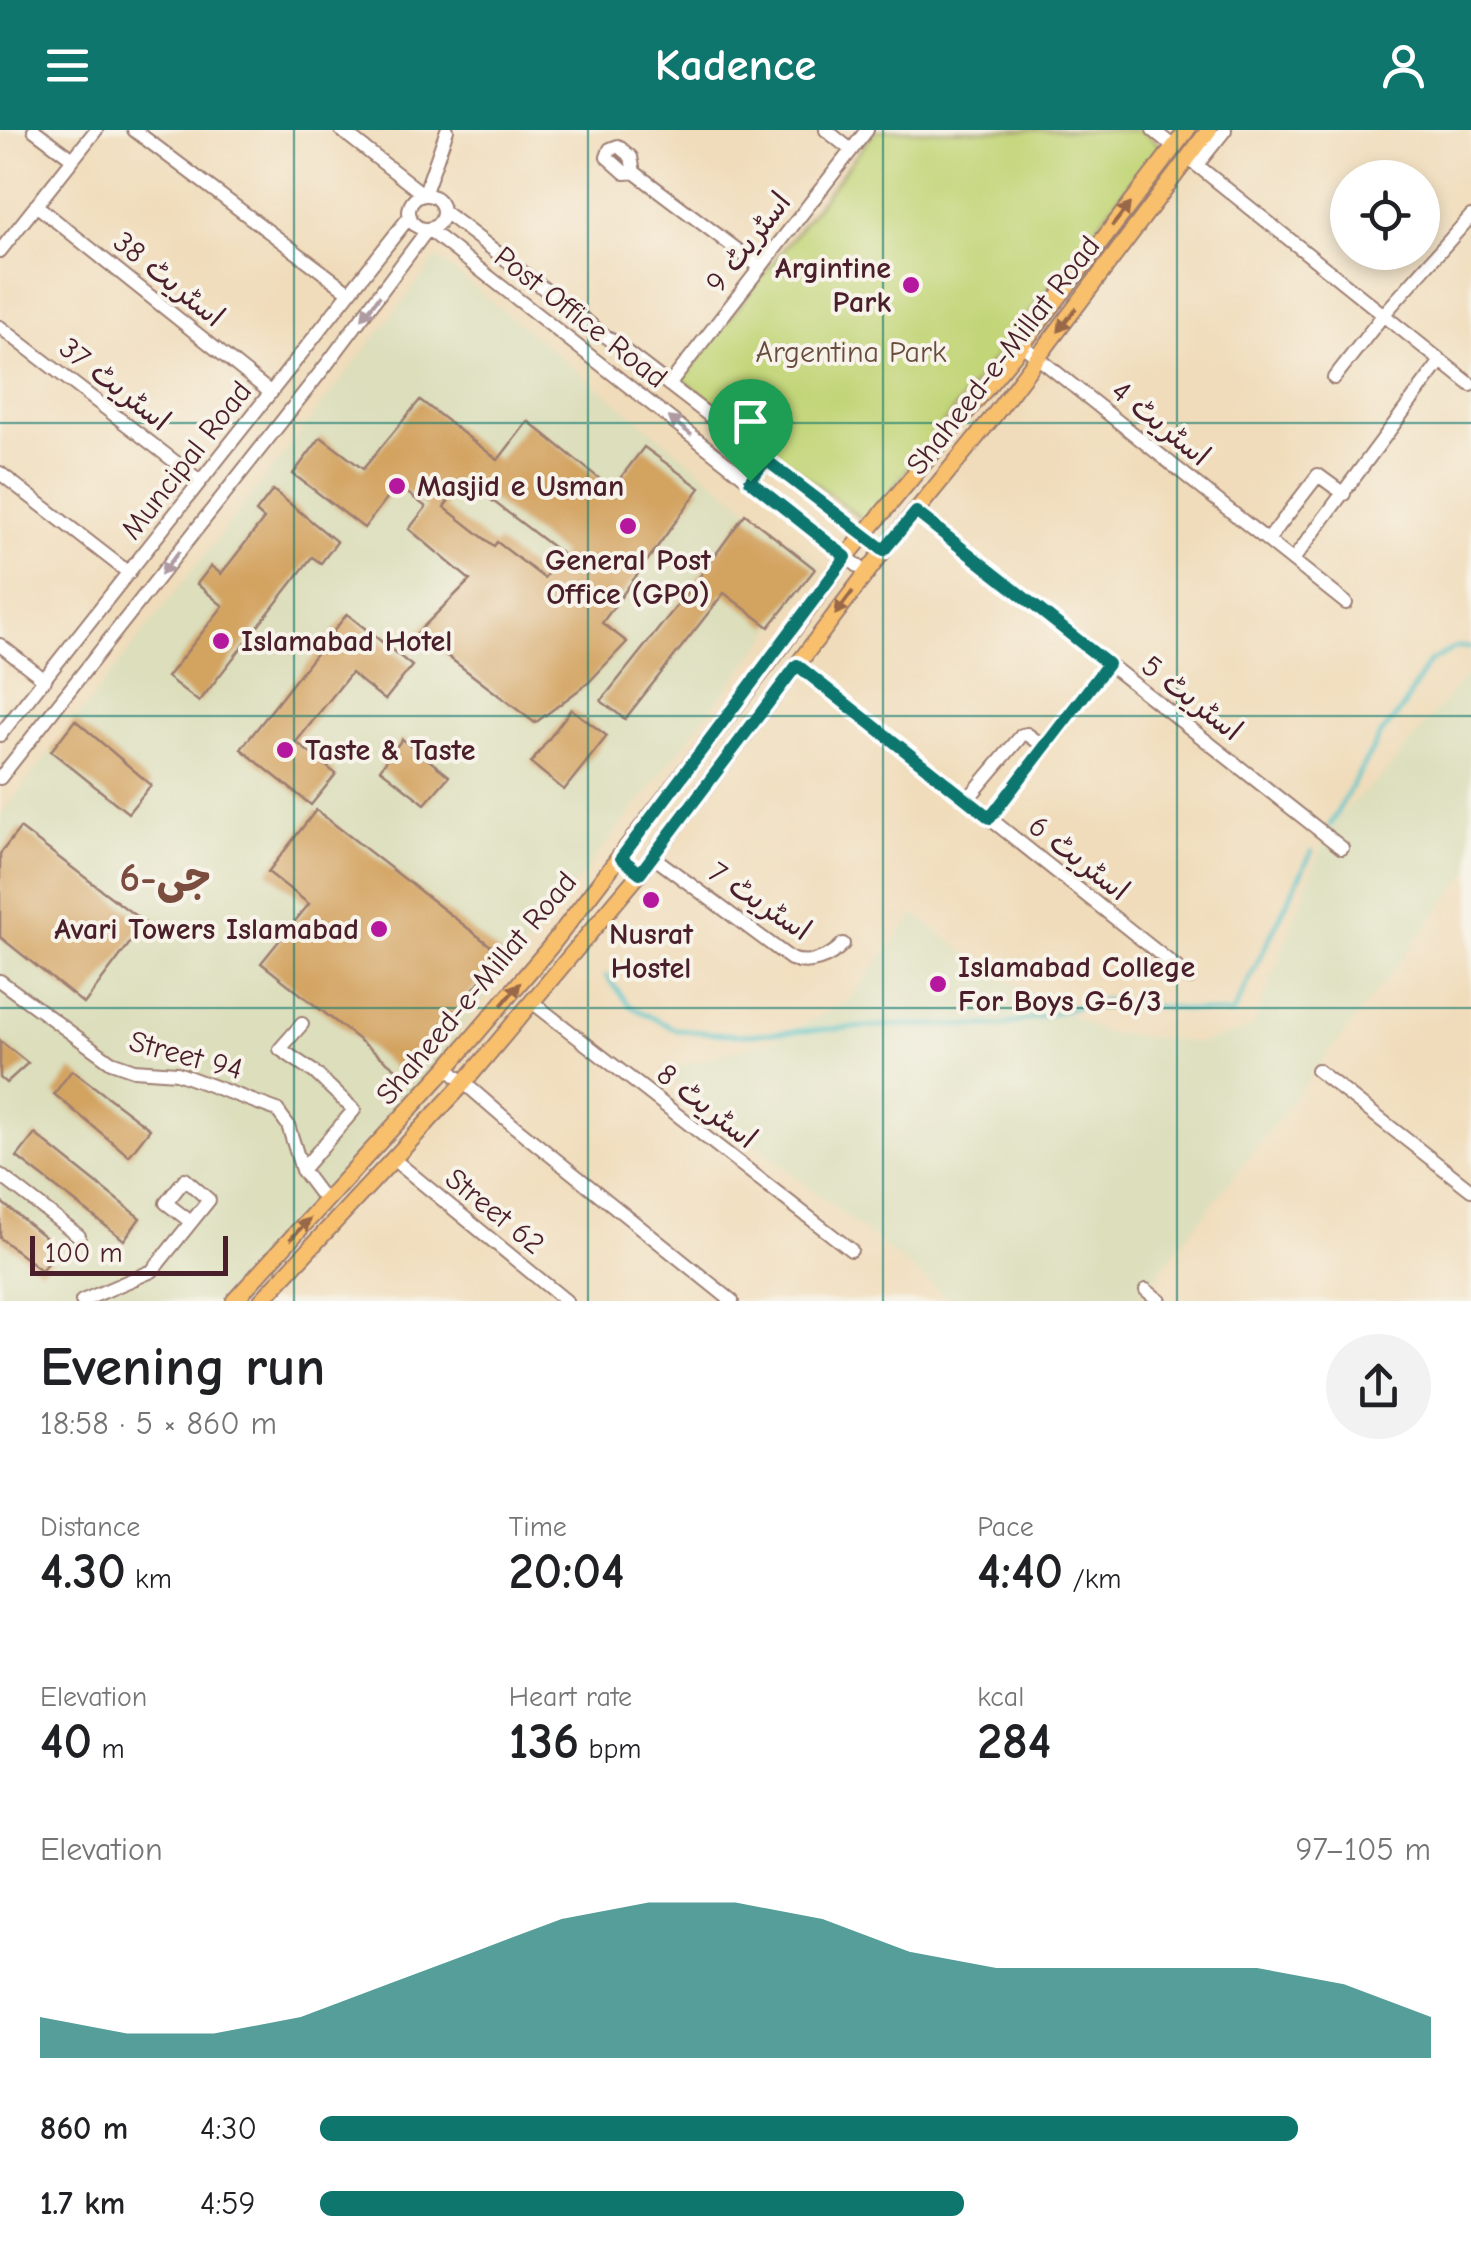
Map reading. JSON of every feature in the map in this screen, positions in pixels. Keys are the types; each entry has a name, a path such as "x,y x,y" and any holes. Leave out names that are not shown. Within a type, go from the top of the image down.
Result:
{"main road":[{"name":"Shaheed-e-Millat Road","path":"234,1301 447,1068 621,858 846,557 1022,345 1187,130"},
{"name":"Shaheed-e-Millat Road","path":"262,1301 463,1084 640,873 884,550 1039,357 1173,144 1209,130"},
{"path":"621,858 640,873"}],"street":[{"path":"34,130 73,160"},
{"path":"1,246 96,130"},
{"path":"134,130 348,292"},
{"path":"0,777 428,229 437,225 443,212 439,200 424,195 341,130"},
{"path":"428,229 414,224 410,205 424,195 446,130"},
{"path":"826,130 852,150"},
{"name":"اسٹریٹ 9","path":"669,385 867,130"},
{"name":"Shaheed-e-Millat Road","path":"1173,144 1225,130"},
{"path":"1173,144 1471,385"},
{"path":"617,166 634,172 760,267"},
{"name":"اسٹریٹ 38","path":"36,205 271,393"},
{"name":"Post Office Road","path":"443,212 884,550"},
{"name":"Muncipal Road","path":"0,735 410,216"},
{"path":"1334,378 1384,314 1471,216"},
{"name":"Post Office Road","path":"428,229 867,573"},
{"path":"410,255 426,247 450,246"},
{"name":"اسٹریٹ 37","path":"0,326 200,481"},
{"name":"اسٹریٹ 4","path":"1022,345 1346,603"},
{"path":"1293,560 1441,361"},
{"path":"750,481 766,460"},
{"path":"0,473 129,572"},
{"path":"1268,540 1318,476 1344,494"},
{"name":"اسٹریٹ 5","path":"916,512 1342,848"},
{"path":"0,645 45,680"},
{"path":"990,818 1108,664"},
{"name":"اسٹریٹ 6","path":"797,665 1190,978"},
{"path":"967,800 1022,735 1028,734 1045,747"},
{"path":"0,749 14,760"},
{"name":"اسٹریٹ 7","path":"652,856 791,959 809,962 843,944"},
{"name":"Street 94","path":"0,981 111,1062 134,1070 177,1073 277,1110 288,1124 302,1170 326,1202"},
{"name":"اسٹریٹ 8","path":"532,1002 851,1250"},
{"path":"302,1024 280,1048 314,1072 354,1110 302,1170"},
{"path":"447,1068 732,1301"},
{"path":"1318,1070 1471,1190"},
{"name":"Street 62","path":"393,1159 566,1301"},
{"path":"0,1175 80,1236"},
{"path":"82,1301 152,1271 191,1222"},
{"path":"248,1284 262,1301"},
{"path":"1146,1290 1160,1301"}],"shaded area":[{"path":"437,258 822,567 421,1082 311,1207 217,1301 0,1301 0,816"},
{"name":"Islamabad College For Boys G-6/3","path":"1471,669 1471,869 1137,1301 952,1301 663,1071 772,1040 848,1001 915,914 984,967 1102,1032 1200,1043 1252,1028 1330,824 1388,770"}],"green space":[{"name":"Argentina Park","path":"876,130 1141,130 1160,145 866,523 682,379"}],"building":[{"path":"420,400 498,460 528,421 612,489 644,447 700,488 602,623 627,642 588,683 535,723 417,633 470,580 409,529 426,507 397,485 364,528 293,474 321,437 363,469","holes":["464,479 562,554 544,578 444,507"]},
{"name":"Islamabad Hotel","path":"273,490 337,542 321,563 312,557 199,702 167,677 223,606 197,584 211,566 221,574 264,519 256,512"},
{"path":"745,514 815,569 769,627 724,593 625,719 601,701"},
{"path":"347,614 412,666 385,700 351,673 296,742 336,774 311,805 241,749"},
{"path":"571,709 607,736 564,790 531,763"},
{"path":"75,720 151,785 128,813 51,751"},
{"path":"402,739 449,776 425,804 380,769"},
{"name":"Avari Towers Islamabad","path":"316,810 501,954 405,1076 261,963 309,904 268,872"},
{"path":"20,828 145,923 84,1004 0,937 0,854"},
{"path":"0,1041 28,1063 6,1083 0,1078"},
{"path":"72,1070 150,1129 129,1156 54,1094"},
{"path":"35,1134 140,1218 124,1240 17,1157"},
{"path":"0,1201 60,1249 41,1270 0,1238"}],"waterway":[{"path":"1330,825 1379,737 1401,711 1428,663 1456,647 1471,647"},
{"path":"606,976 630,1006 677,1030 738,1035 897,1025 1002,1026 1104,1000 1232,1015 1312,851"}],"place":[{"name":"Argintine Park","path":"911,285"},
{"name":"Masjid e Usman","path":"397,486"},
{"name":"General Post Office (GPO)","path":"628,526"},
{"name":"Islamabad Hotel","path":"221,641"},
{"name":"Taste & Taste","path":"285,750"},
{"name":"Nusrat Hostel","path":"651,900"},
{"name":"Avari Towers Islamabad","path":"379,929"},
{"name":"Islamabad College For Boys G-6/3","path":"938,984"}],"district":[{"name":"جی-6","path":"165,877"}],"route":[{"path":"766,460 884,550 916,512 1108,664 990,818 797,665 640,873 621,858 846,557 750,481 766,460"}]}
